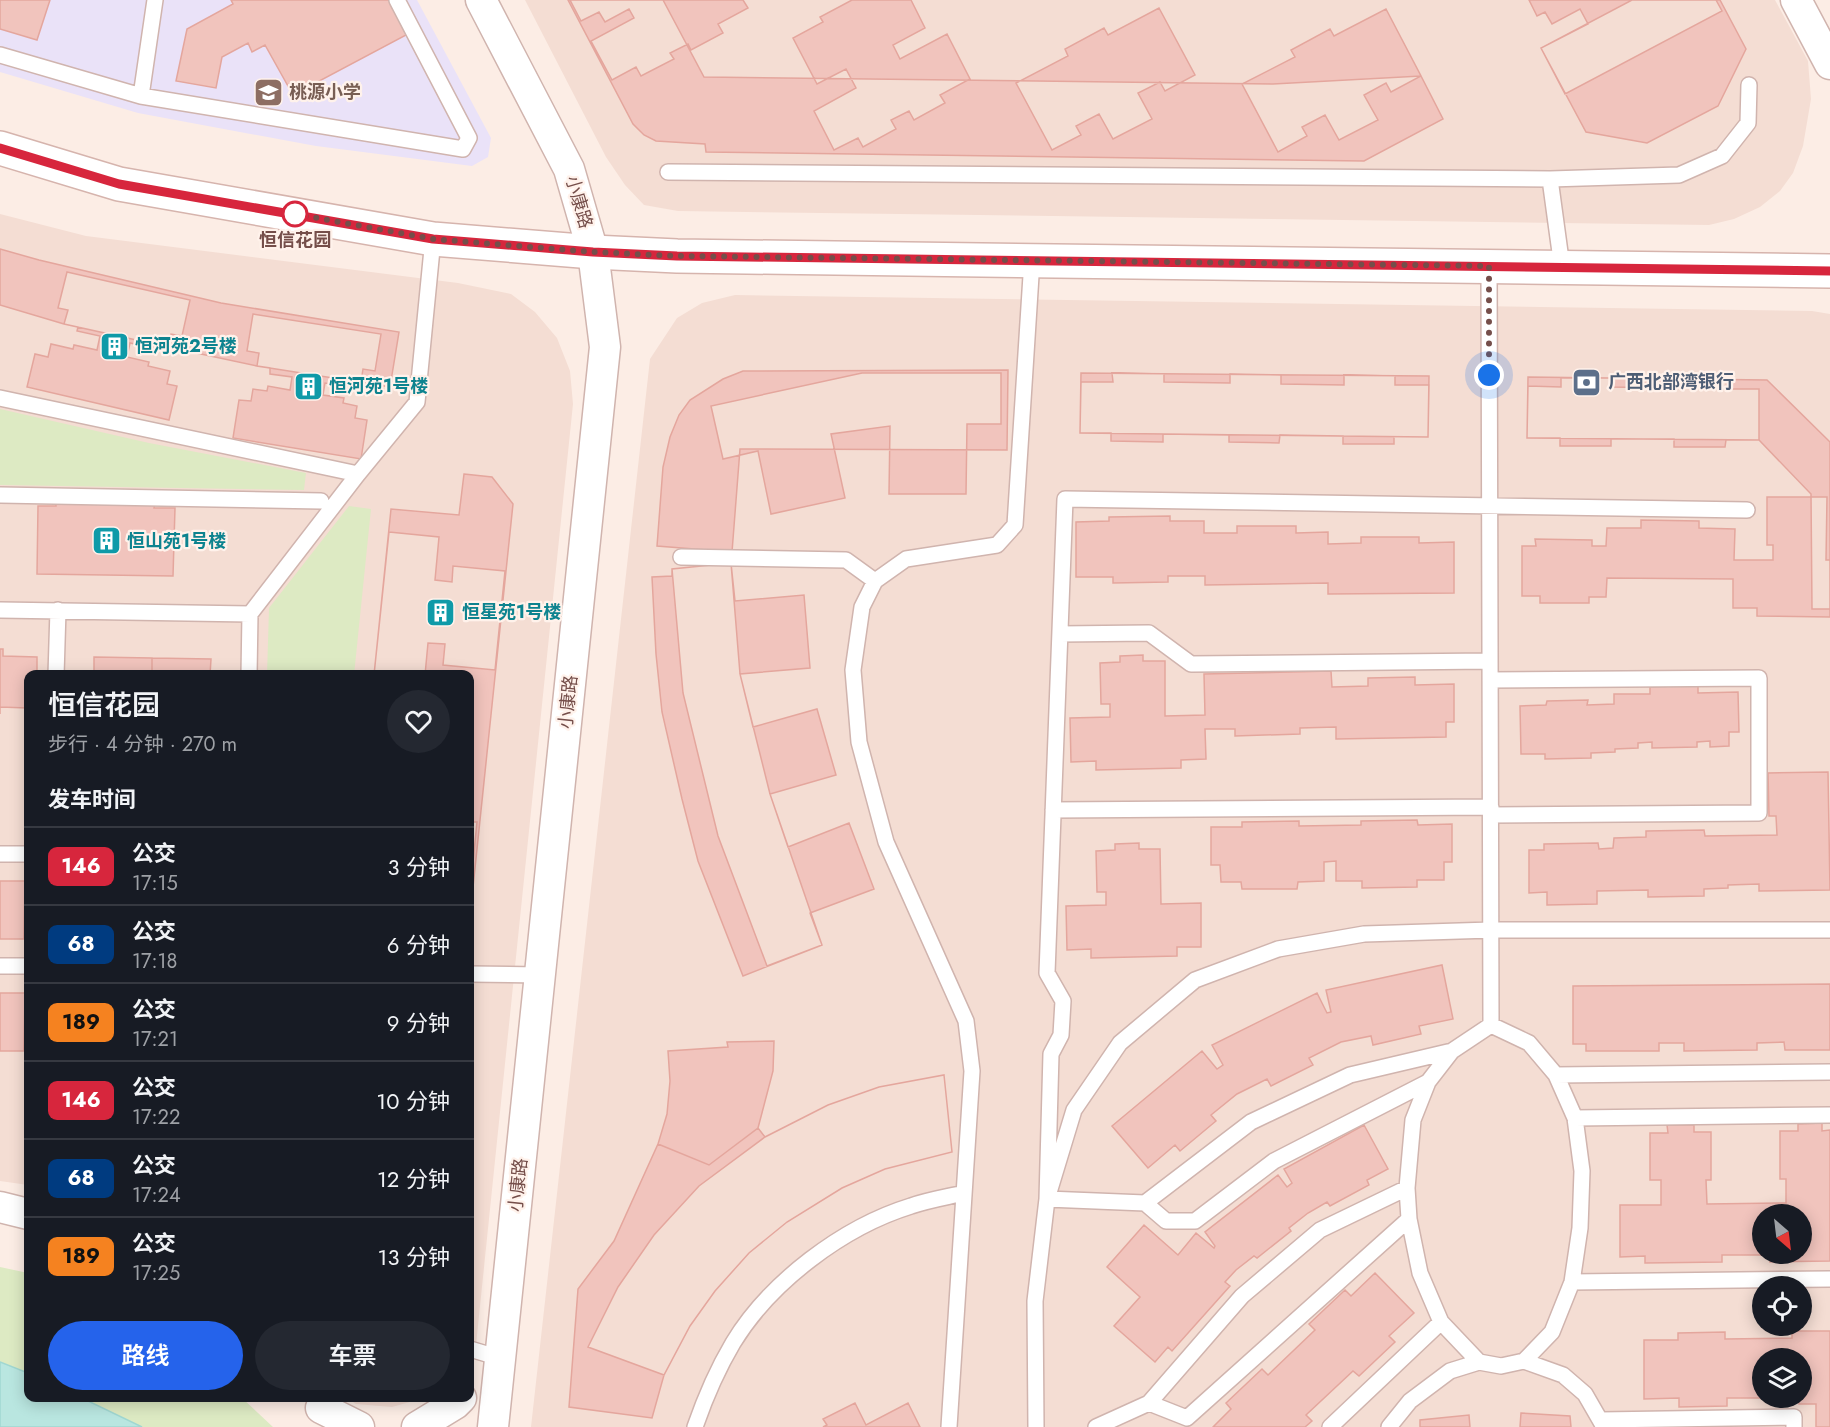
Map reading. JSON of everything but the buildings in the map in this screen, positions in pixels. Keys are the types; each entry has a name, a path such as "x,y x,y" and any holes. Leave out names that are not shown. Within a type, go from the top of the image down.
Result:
{"main road":[{"path":"0,148 119,184 433,239 593,252 677,256 1830,271"}],"street":[{"name":"小康路","path":"481,0 569,169 593,252 605,347 493,1427"},
{"path":"1796,0 1830,64"},
{"path":"0,1207 24,1213"},
{"path":"474,1385 500,1358"},
{"path":"417,1427 457,1402"},
{"path":"321,1411 359,1427"}],"lane":[{"path":"141,96 155,0"},
{"path":"0,55 141,96 463,149 469,138 397,0"},
{"path":"668,172 1550,179 1679,175 1722,156 1748,123 1749,86"},
{"path":"1550,179 1562,267"},
{"path":"249,670 250,614 417,402 433,239"},
{"path":"949,1427 972,1071 966,1021 886,842 859,742 853,670 862,607 876,581 906,559 997,544 1015,525 1032,260"},
{"path":"1489,266 1491,1025"},
{"path":"0,398 358,474"},
{"path":"0,495 321,501"},
{"path":"1036,1427 1035,1300 1047,1198 1051,1054 1061,1035 1064,1001 1047,973 1065,499 1747,510"},
{"path":"681,557 846,560 876,581"},
{"path":"0,610 250,614"},
{"path":"56,670 58,610"},
{"path":"1060,634 1149,633 1191,664 1490,661"},
{"path":"1053,810 1760,813 1759,678 1490,680"},
{"path":"0,854 24,854"},
{"path":"1047,1198 1074,1110 1120,1043 1195,980 1278,949 1364,934 1491,930 1830,930"},
{"path":"0,966 24,966"},
{"path":"474,974 540,975"},
{"path":"1479,1362 1441,1322 1420,1273 1409,1219 1407,1188 1413,1120 1428,1082 1452,1051 1491,1025"},
{"path":"1491,1025 1529,1043 1556,1075 1575,1118 1582,1171 1581,1228 1572,1282 1552,1332 1524,1361"},
{"path":"1145,1203 1251,1122 1350,1075 1452,1051"},
{"path":"1556,1075 1830,1072"},
{"path":"1047,1198 1145,1203 1166,1221 1195,1221 1274,1161 1428,1082"},
{"path":"1575,1118 1830,1115"},
{"path":"1096,1427 1149,1402 1242,1296 1320,1230 1407,1188"},
{"path":"695,1427 707,1391 734,1342 768,1297 810,1259 857,1228 910,1206 964,1193"},
{"path":"1149,1402 1187,1418 1409,1219"},
{"path":"1572,1282 1830,1279"},
{"path":"1330,1427 1441,1322"},
{"path":"474,1350 500,1358"},
{"path":"1389,1427 1410,1401 1450,1371 1479,1362 1501,1365 1524,1361 1563,1375 1585,1394 1602,1423 1794,1417 1794,1427"}],"shaded area":[{"name":"桃源小学","path":"0,0 417,0 491,138 488,157 472,166 316,146 138,113 0,72"},
{"path":"525,0 1775,0 1808,61 1811,99 1803,146 1793,173 1780,191 1760,207 1734,219 1709,225 678,211 644,205 625,185 606,157"},
{"path":"0,214 86,236 458,283 511,294 535,312 557,338 570,371 573,404 476,1345 474,1348 474,670 24,670 24,1184 0,1181"},
{"path":"735,295 1812,311 1830,314 1830,1427 531,1427 650,359 677,318 702,303"},
{"path":"353,1402 410,1402 392,1407"}],"green space":[{"path":"0,409 149,443 306,473 304,490 0,485"},
{"path":"349,506 371,509 355,670 267,670 269,608"},
{"path":"0,1267 24,1272 24,1402 246,1402 273,1427 0,1427"}],"water":[{"path":"0,1362 24,1371 24,1402 90,1402 142,1427 0,1427"}],"bus line":[{"name":"146","path":"0,148 119,184 433,239 593,252 677,256 1830,271"}],"place":[{"name":"桃源小学","path":"268,92"},
{"name":"恒信花园","path":"295,214"},
{"name":"恒河苑2号楼","path":"114,346"},
{"name":"广西北部湾银行","path":"1587,382"},
{"name":"恒河苑1号楼","path":"308,386"},
{"name":"恒山苑1号楼","path":"106,541"},
{"name":"恒星苑1号楼","path":"441,612"}],"route":[{"path":"295,214 433,239 593,252 677,256 1489,266 1489,375"}]}
